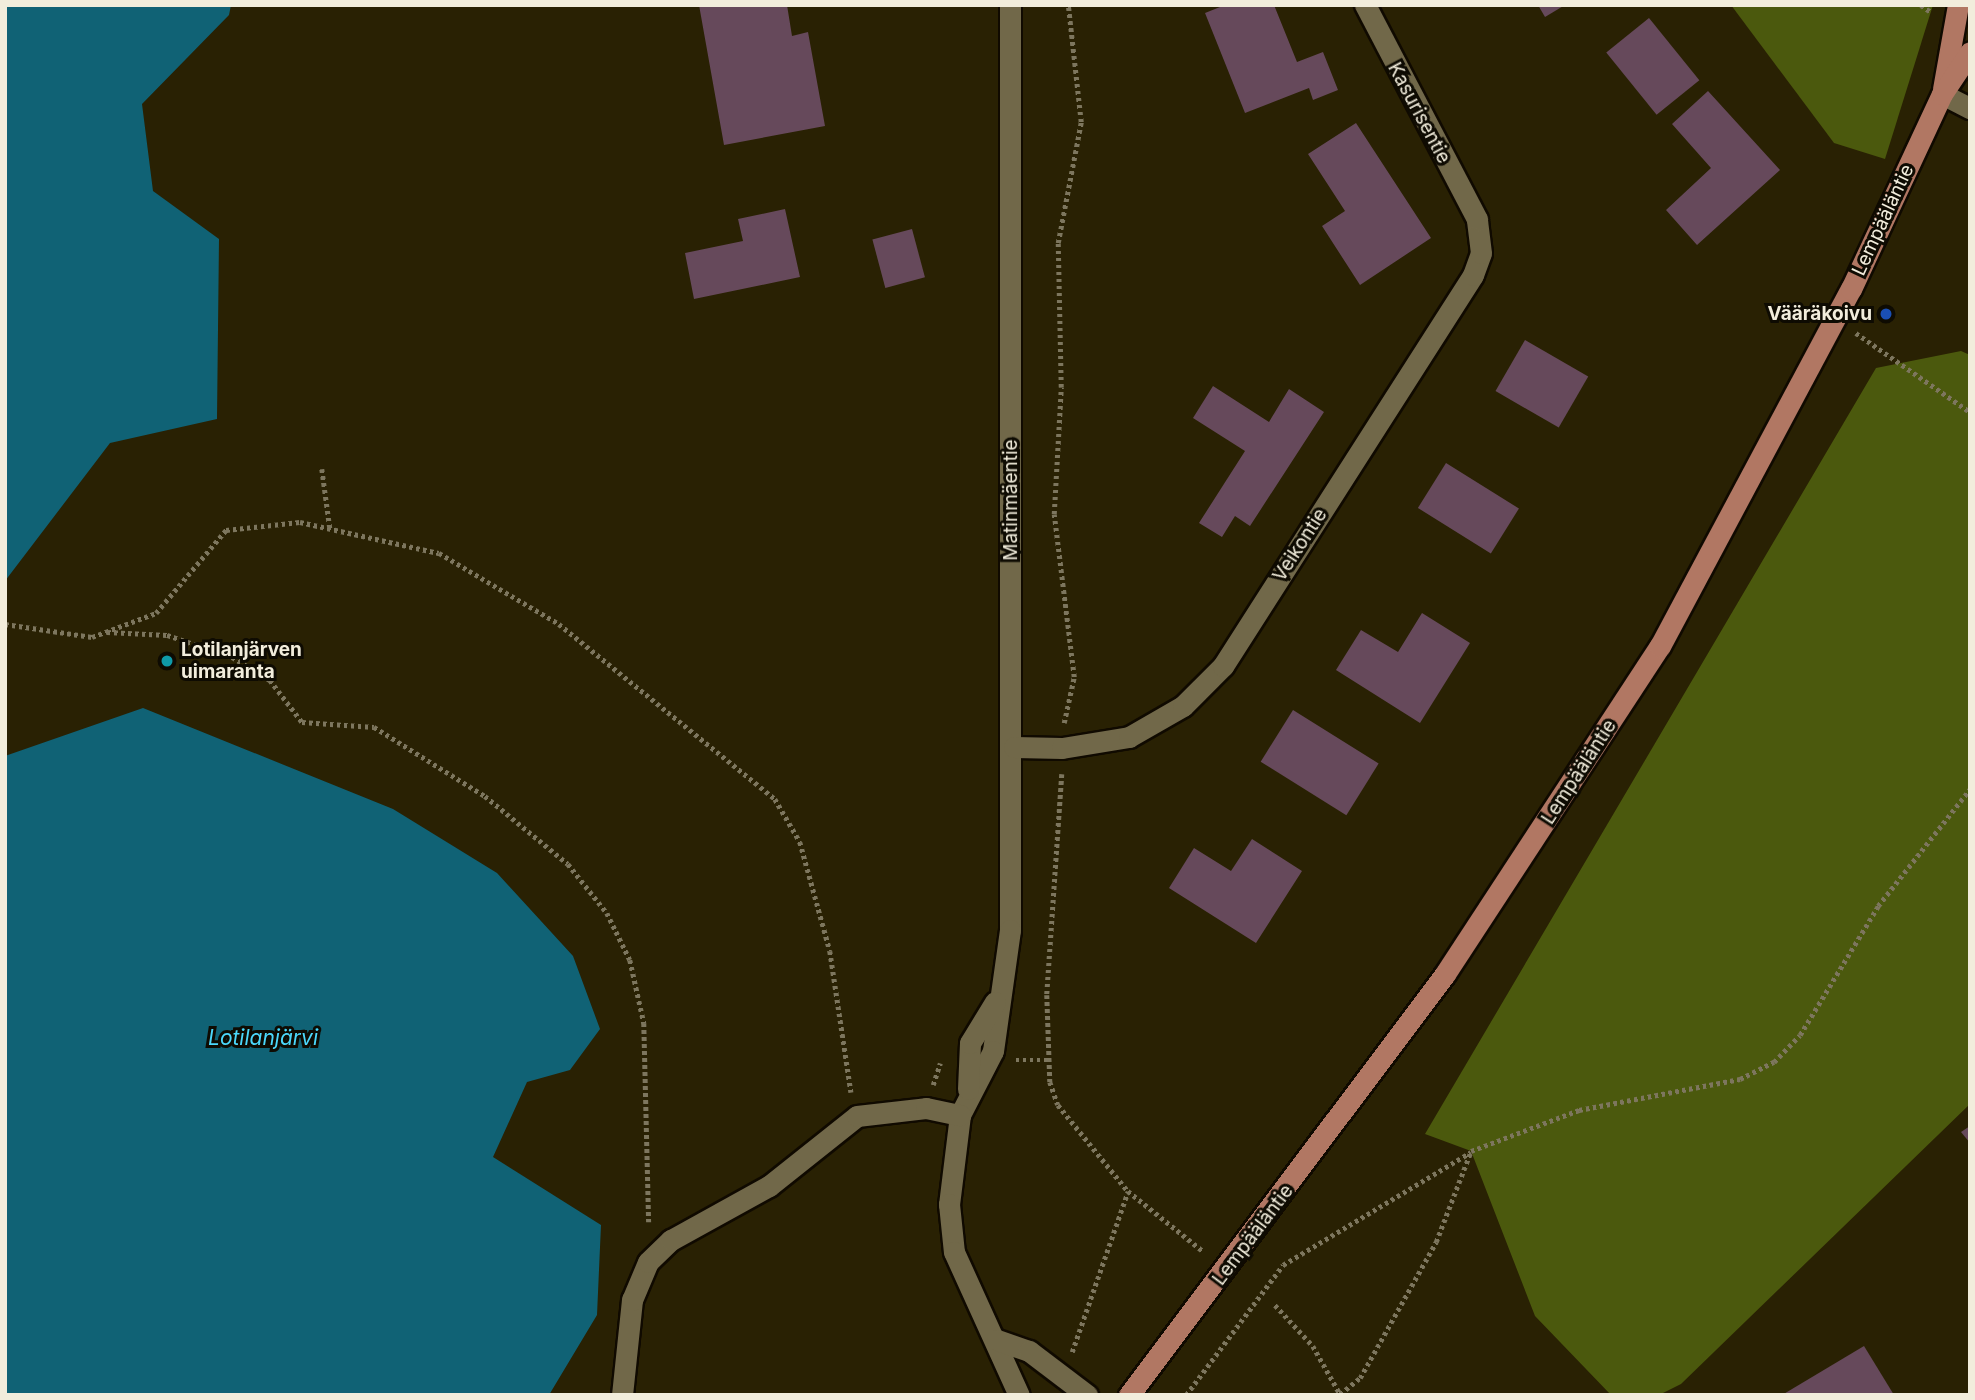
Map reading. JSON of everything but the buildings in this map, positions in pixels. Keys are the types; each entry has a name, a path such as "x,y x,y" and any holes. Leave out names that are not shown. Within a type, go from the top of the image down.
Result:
{"main road":[{"name":"Lempääläntie","path":"1942,94 1958,5"},
{"name":"Lempääläntie","path":"1129,1395 1327,1138 1563,799 1660,646 1833,322 1942,94 1970,52"}],"street":[{"name":"Matinmäentie","path":"1010,5 1014,747 1010,930 1000,995 970,1043 968,1094 960,1115 949,1204 954,1252 997,1340 1007,1380 1019,1395"},
{"name":"Kasurisentie","path":"1365,5 1477,219"},
{"path":"1942,94 1970,108"},
{"name":"Veikontie","path":"1014,747 1062,748 1103,744 1155,724 1223,666 1473,275 1481,253 1477,219"},
{"path":"622,1395 632,1300 648,1262 671,1240 769,1186 857,1116 926,1108 960,1115"},
{"path":"997,1340 1059,1371 1087,1395"}],"path":[{"path":"1068,5 1082,122 1058,243 1062,387 1054,514 1074,677 1062,748 1047,1060 1058,1105 1128,1191 1208,1255"},
{"path":"1833,322 1877,342 1970,412"},
{"path":"322,470 330,528"},
{"path":"5,625 92,637 156,613 226,530 300,522 439,552 559,624 775,799 800,842 830,951 840,1051 857,1116"},
{"path":"104,632 167,635 232,657 270,680 302,722 374,727 485,796 568,864 607,914 624,948 645,1023 651,1109 648,1262"},
{"path":"1186,1395 1283,1265 1471,1151 1579,1110 1740,1079 1774,1062 1800,1035 1878,906 1970,789"},
{"path":"1275,1305 1313,1346 1340,1394 1360,1378 1436,1242 1471,1151"},
{"path":"1059,1371 1074,1349 1128,1191"}],"green space":[{"path":"1731,5 1933,5 1885,159 1834,143"},
{"path":"1961,351 1970,355 1970,1104 1681,1384 1659,1395 1611,1395 1535,1316 1471,1151 1425,1134 1876,368"}],"water":[{"path":"5,5 231,5 229,15 142,104 153,191 219,239 217,419 110,443 5,581"},
{"name":"Lotilanjärvi","path":"143,708 393,809 497,873 573,956 600,1029 570,1070 527,1082 493,1157 601,1225 597,1315 549,1395 5,1395 5,756"}],"place":[{"name":"Vääräkoivu","path":"1886,314"},
{"name":"Lotilanjärven uimaranta","path":"167,661"}]}
